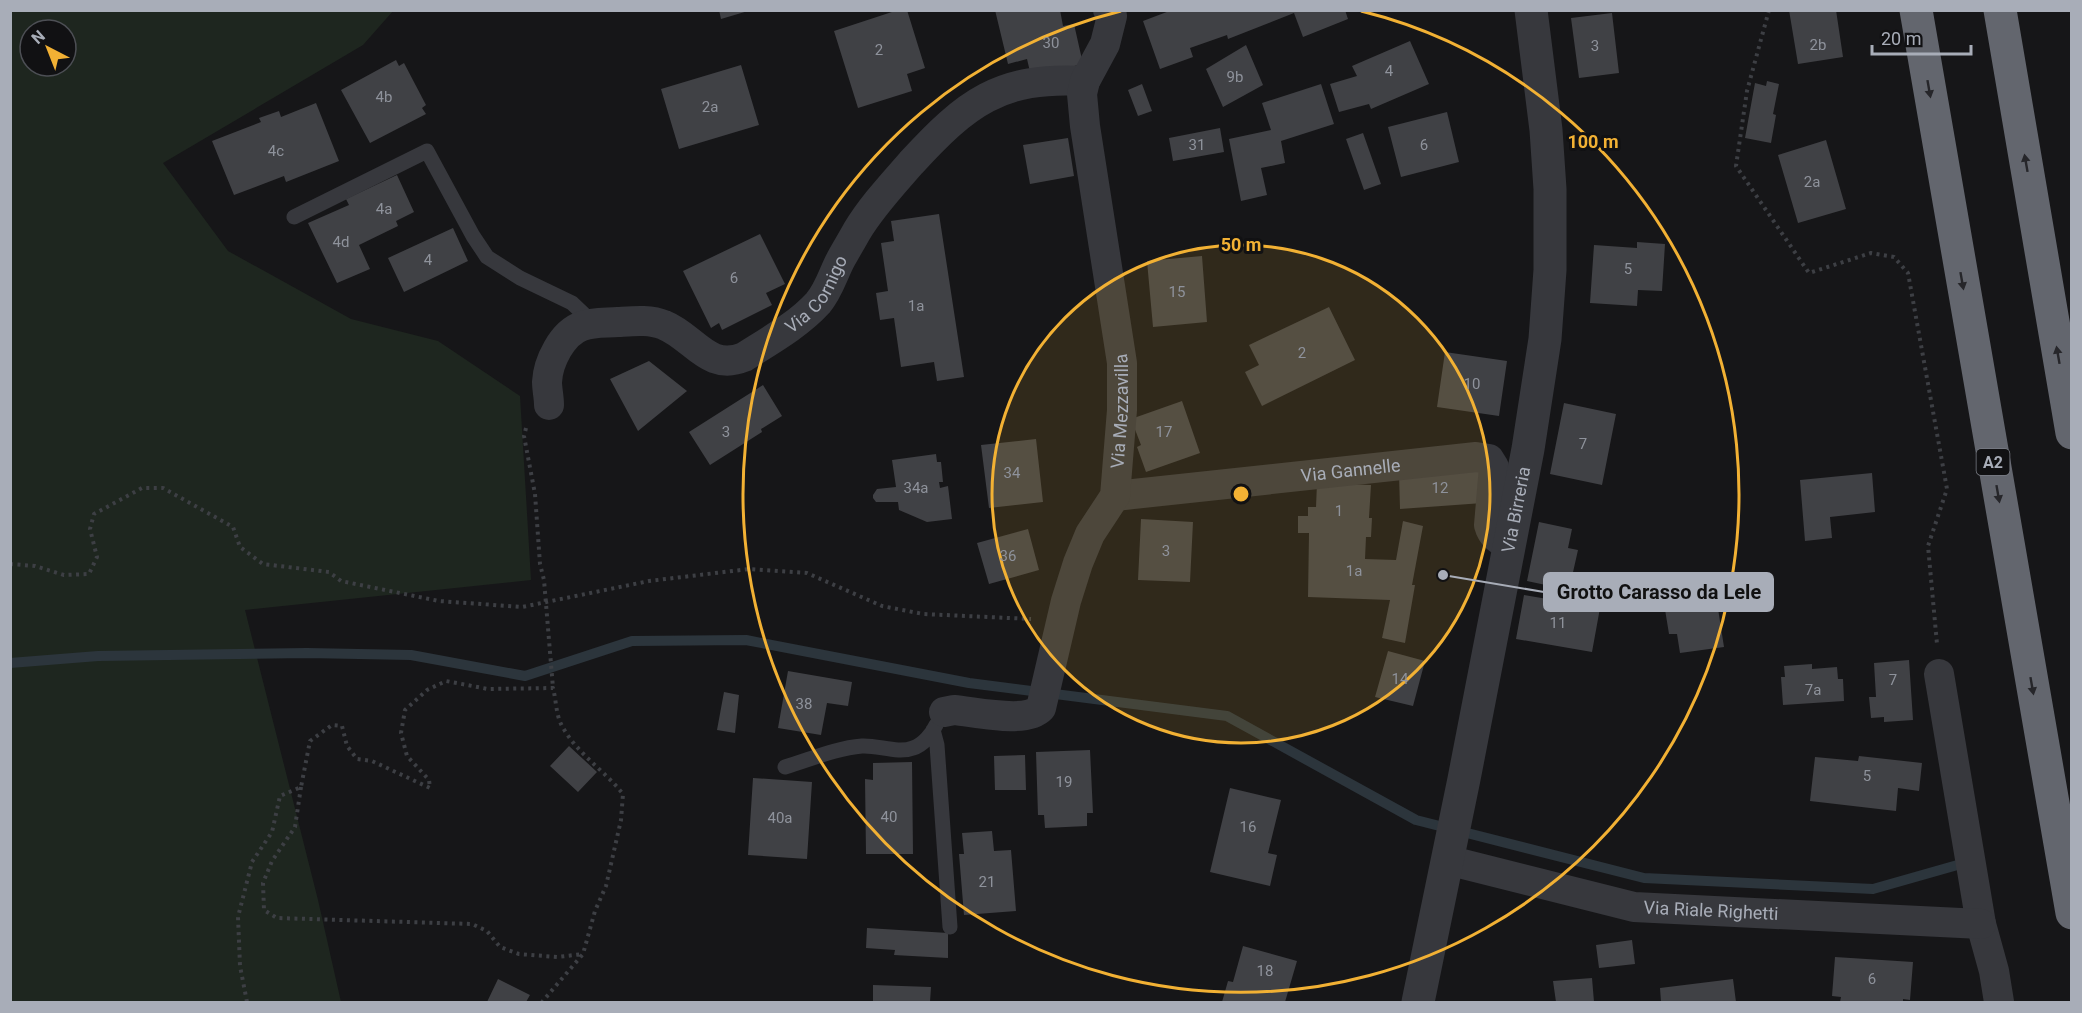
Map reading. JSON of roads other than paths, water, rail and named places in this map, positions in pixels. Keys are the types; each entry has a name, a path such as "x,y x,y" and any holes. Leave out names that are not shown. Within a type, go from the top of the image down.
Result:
{"highway":[{"name":"A2","path":"1916,10 2072,913"},
{"path":"2000,10 2072,434"}],"street":[{"name":"Via Birreria","path":"1418,1002 1528,448 1543,350 1550,270 1550,189 1546,129 1531,10"},
{"name":"Via Mezzavilla","path":"939,721 954,710 1019,717 1037,712 1043,703 1061,621 1078,563 1090,534 1115,496 1122,410 1122,363 1082,94 1085,81 1119,12"},
{"name":"Via Cornigo","path":"549,405 547,382 550,366 557,351 574,329 593,323 652,322 677,332 716,359 733,362 744,357 805,315 818,303 826,293 841,259 875,205 953,120 973,105 1002,90 1053,80 1085,81"},
{"name":"Via Gannelle","path":"1115,496 1476,457 1489,459 1494,466 1490,531 1494,537 1508,545"},
{"path":"1940,674 1981,924 1994,971 1999,1002"},
{"name":"Via Riale Righetti","path":"1449,853 1634,907 1981,924"}],"lane":[{"path":"294,217 427,151 472,236 487,257 520,278 572,303 593,323"},
{"path":"785,767 861,746 912,749 920,745 939,721"},
{"path":"939,721 937,745 950,927"}],"waterway":[{"path":"10,663 98,656 307,653 411,655 525,676 632,641 746,640 969,683 1227,716 1416,820 1644,878 1873,889 1961,864"}],"place":[{"name":"Grotto Carasso da Lele","path":"1443,575"}]}
